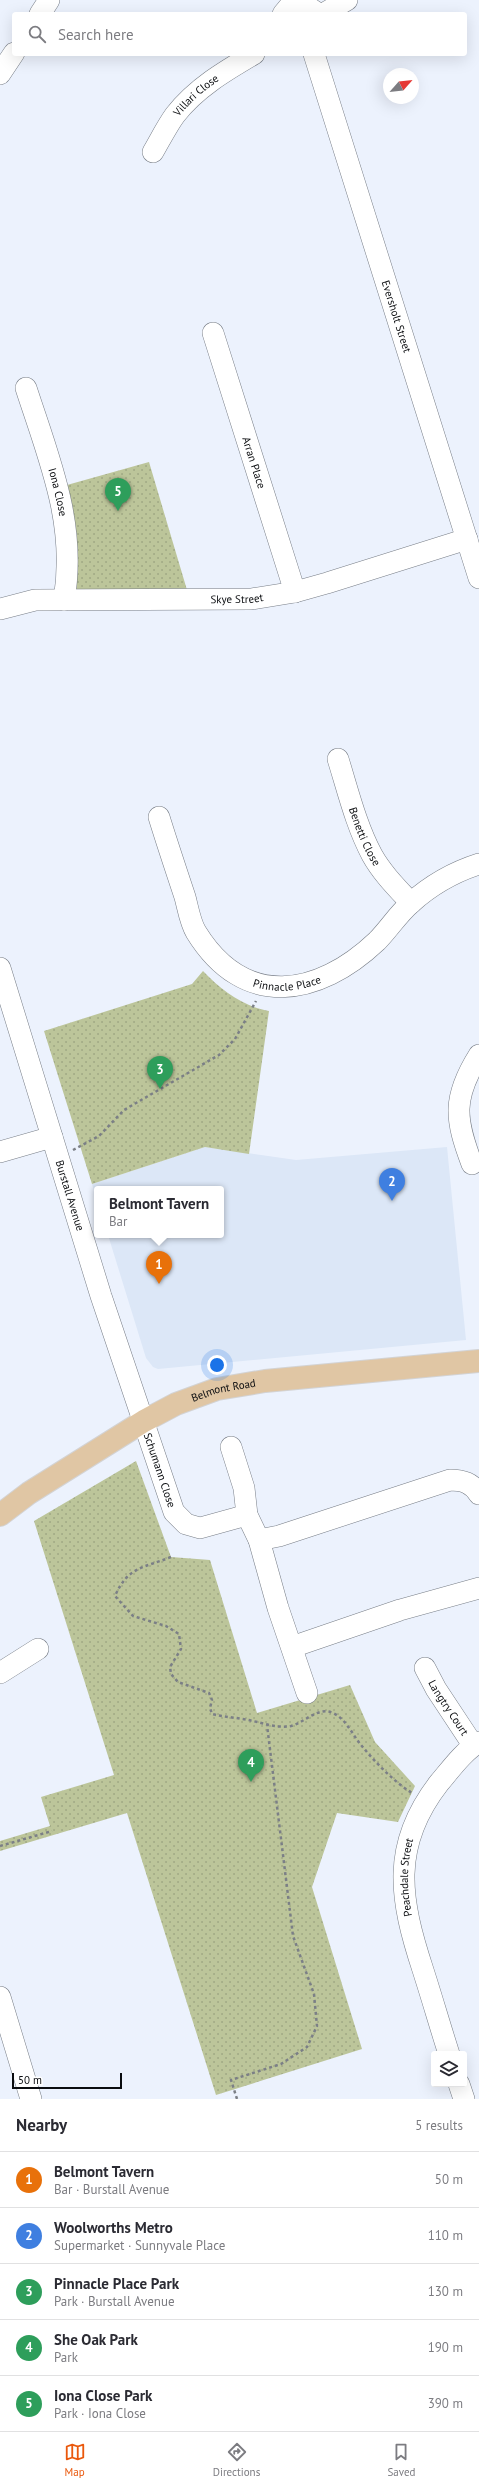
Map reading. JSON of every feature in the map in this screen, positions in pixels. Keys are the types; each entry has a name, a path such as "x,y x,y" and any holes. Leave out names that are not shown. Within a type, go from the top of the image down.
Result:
{"main road":[{"name":"Belmont Road","path":"0,1515 29,1493 144,1422 176,1404 217,1389 265,1380 479,1361"}],"street":[{"path":"41,12 49,0"},
{"path":"326,12 347,0"},
{"path":"284,7 305,5 316,12"},
{"path":"0,74 12,56"},
{"name":"Villari Close","path":"153,152 175,115 196,93 219,75 251,56"},
{"name":"Eversholt Street","path":"315,56 479,578"},
{"name":"Arran Place","path":"213,333 295,592"},
{"name":"Iona Close","path":"26,388 62,502 68,538 69,572 64,600"},
{"name":"Skye Street","path":"0,609 35,600 251,599 295,592 467,539"},
{"name":"Benetti Close","path":"338,759 360,831 372,855 385,874 411,903"},
{"name":"Pinnacle Place","path":"159,816 195,930 209,950 228,966 248,980 274,987 294,987 320,980 351,962 372,945 411,903 438,882 462,869 479,864"},
{"name":"Burstall Avenue","path":"0,968 101,1296 144,1422"},
{"path":"472,1164 461,1133 458,1105 464,1078 479,1055"},
{"path":"0,1152 52,1137"},
{"name":"Schumann Close","path":"144,1422 174,1512 186,1524 200,1528 246,1515"},
{"path":"231,1447 244,1488 246,1515 258,1540 307,1693"},
{"path":"258,1540 279,1536 450,1480 463,1480 476,1488 479,1494"},
{"path":"292,1647 400,1610 479,1588"},
{"path":"0,1673 38,1649"},
{"name":"Langtry Court","path":"425,1668 436,1689 476,1744"},
{"name":"Peachdale Street","path":"448,2051 411,1933 404,1899 404,1869 408,1840 418,1815 452,1767 476,1744"},
{"path":"0,1997 31,2099"},
{"path":"460,2087 464,2099"}],"path":[{"path":"72,1151 99,1136 124,1110 219,1055 235,1039 264,985"},
{"path":"171,1557 132,1571 121,1582 115,1596 133,1616 166,1626 179,1634 181,1649 170,1667 171,1674 178,1682 209,1693 212,1700 210,1708 212,1714 276,1727 291,1726 321,1711 331,1712 340,1717 370,1756 395,1781 427,1801"},
{"path":"237,2099 231,2080 281,2064 307,2047 317,2026 314,1994 293,1936 267,1725"},
{"path":"0,1846 52,1831"}],"shaded area":[{"path":"205,1147 296,1160 447,1147 466,1340 158,1369 153,1367 146,1358 109,1238 224,1238 224,1186 94,1186 94,1190 92,1184"}],"green space":[{"path":"149,462 187,590 75,591 77,537 67,485"},
{"path":"203,971 217,985 233,997 251,1006 269,1011 249,1154 205,1147 92,1184 44,1031 192,984"},
{"path":"136,1461 171,1557 210,1560 257,1713 350,1685 375,1742 415,1786 398,1822 337,1813 312,1887 362,2049 216,2095 127,1813 0,1851 0,1841 50,1826 41,1797 114,1775 34,1521"}],"place":[{"name":"Iona Close Park","path":"118,511"},
{"name":"Pinnacle Place Park","path":"160,1089"},
{"name":"Woolworths Metro","path":"392,1201"},
{"name":"Belmont Tavern","path":"159,1284"},
{"name":"She Oak Park","path":"251,1782"}]}
